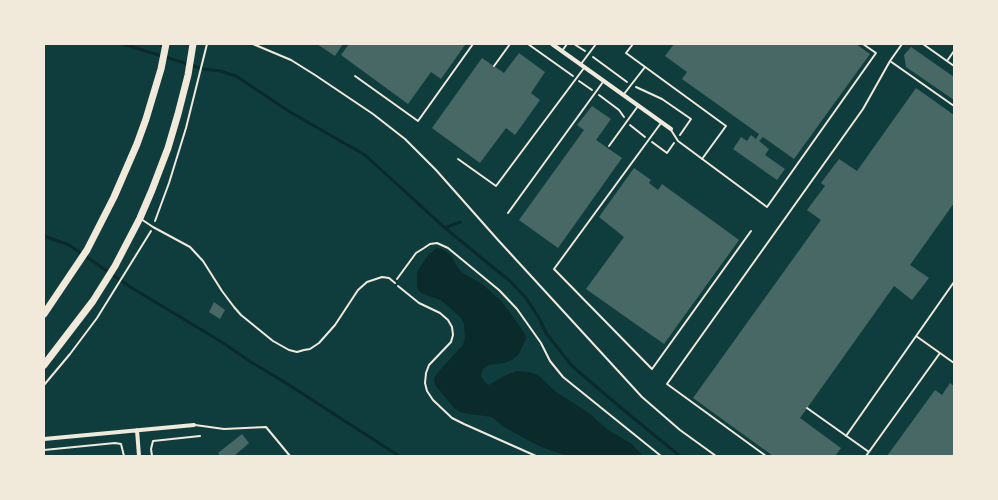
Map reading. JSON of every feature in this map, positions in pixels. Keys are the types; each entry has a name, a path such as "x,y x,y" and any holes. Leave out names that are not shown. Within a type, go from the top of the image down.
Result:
{"highway":[{"path":"44,314 87,250 114,197 137,144 161,68 166,45"},
{"path":"44,365 93,301 115,266 140,218 168,148 188,75 193,47"}],"street":[{"path":"552,44 603,82 671,129"},
{"path":"44,439 194,425"},
{"path":"137,430 139,456"},
{"path":"44,436 54,438"}],"lane":[{"path":"355,76 418,121 473,44"},
{"path":"494,66 510,44"},
{"path":"562,51 567,44"},
{"path":"458,159 496,186 576,79 596,44"},
{"path":"632,44 626,53 726,126 702,159"},
{"path":"671,129 677,139 767,207 876,53 863,44"},
{"path":"766,456 667,384 863,109 890,61 902,44"},
{"path":"923,44 954,66"},
{"path":"947,61 954,51"},
{"path":"890,61 954,106"},
{"path":"623,96 645,67"},
{"path":"508,213 603,82"},
{"path":"609,146 638,106"},
{"path":"661,123 554,269 652,369 751,231"},
{"path":"140,218 153,227 184,243 196,252 241,315 273,341 288,350 297,352 310,349 318,344 335,325 358,290 367,282 382,277 389,278 395,283"},
{"path":"846,436 954,282"},
{"path":"916,336 954,364"},
{"path":"866,456 940,353"},
{"path":"807,408 869,452"},
{"path":"194,425 224,429 266,427 290,456"}],"path":[{"path":"44,385 85,335 110,298 153,227 169,183 186,128 207,44"},
{"path":"253,44 291,60 315,75 373,114 405,139 436,170 642,397 680,430 716,456"},
{"path":"528,44 619,110 632,128 667,153 691,119 662,98 632,84 574,44"},
{"path":"536,456 452,418 433,400 427,392 425,383 426,372 429,365 451,342 453,334 452,327 448,320 440,313 419,303 395,283 416,253 430,244 438,243 448,248 499,290 517,309 541,343 550,361 563,377 662,456"},
{"path":"152,456 151,449 153,441 200,436"},
{"path":"44,450 115,443 121,444 124,456"}],"water":[{"path":"437,248 442,249 451,255 458,268 463,273 482,284 501,301 525,334 526,339 519,354 512,360 504,363 489,365 483,369 481,376 485,382 489,385 504,376 517,371 529,372 538,375 556,392 589,413 608,430 632,444 643,456 567,456 541,447 504,427 492,417 462,413 455,409 435,385 434,378 463,345 465,338 464,324 461,318 448,306 440,300 421,293 417,288 417,272 429,254"}],"building":[{"path":"317,44 343,44 335,56"},
{"path":"349,44 465,45 441,79 431,72 408,104 341,55"},
{"path":"674,44 856,44 870,54 794,159 763,137 759,141 769,149 765,155 785,169 777,180 733,149 741,137 747,141 751,135 756,139 759,134 682,79 687,72 665,56"},
{"path":"911,47 954,77 954,100 906,67 904,55"},
{"path":"519,53 545,72 531,93 540,100 515,135 506,128 480,163 432,128 482,58 504,73"},
{"path":"916,88 954,115 954,203 910,265 929,278 912,300 894,286 800,418 841,448 835,456 773,456 693,398 821,220 807,210 825,186 821,183 839,159 857,171"},
{"path":"592,106 611,119 596,140 622,158 558,248 519,220 584,130 577,125"},
{"path":"634,168 651,180 649,183 658,190 662,184 739,240 664,344 586,289 624,237 599,217"},
{"path":"214,302 225,310 220,319 209,312"},
{"path":"950,383 954,386 954,456 887,456 935,390 942,395"},
{"path":"242,434 249,443 234,456 220,456 218,453"}],"waterway":[{"path":"123,44 204,69 220,71 236,76 290,112 365,155 445,228 460,222"},
{"path":"445,228 511,282 526,298 539,318 546,333 572,366 680,456"},
{"path":"44,236 69,245 132,288 220,341 399,456"}]}
